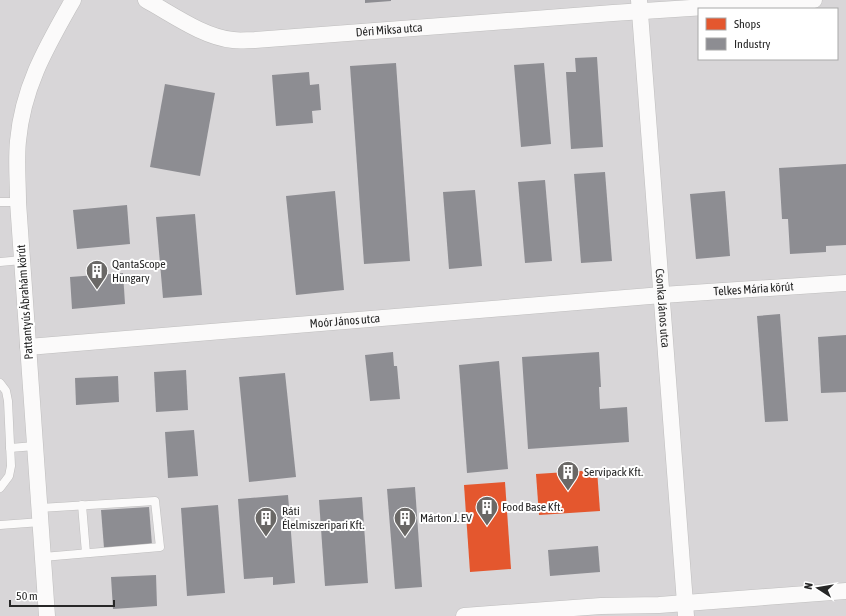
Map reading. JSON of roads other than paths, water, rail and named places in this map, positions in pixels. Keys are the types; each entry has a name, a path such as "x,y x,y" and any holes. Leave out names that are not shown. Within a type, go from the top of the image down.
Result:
{"street":[{"name":"Pattantyús Ábrahám körút","path":"47,616 18,202 18,141 24,105 36,70 45,49 73,0"},
{"name":"Déri Miksa utca","path":"146,0 198,29 232,40 270,39 640,6 814,0"},
{"name":"Csonka János utca","path":"640,6 686,610"},
{"name":"Telkes Mária körút","path":"662,295 846,283"},
{"name":"Moór János utca","path":"28,347 662,295"},
{"path":"464,616 601,606 686,610 846,592"}],"lane":[{"path":"0,202 18,202"},
{"path":"0,262 22,260"},
{"path":"0,383 6,390 8,401 11,466 9,476 0,488"},
{"path":"10,448 35,446"},
{"path":"0,525 82,505 155,501 160,547 43,557"},
{"path":"82,505 86,553"}],"place":[{"name":"QantaScope Hungary","path":"97,290"},
{"name":"Servipack Kft.","path":"568,492"},
{"name":"Food Base Kft.","path":"487,526"},
{"name":"Ráti Élelmiszeripari Kft.","path":"266,538"},
{"name":"Márton J. EV","path":"405,538"}]}
